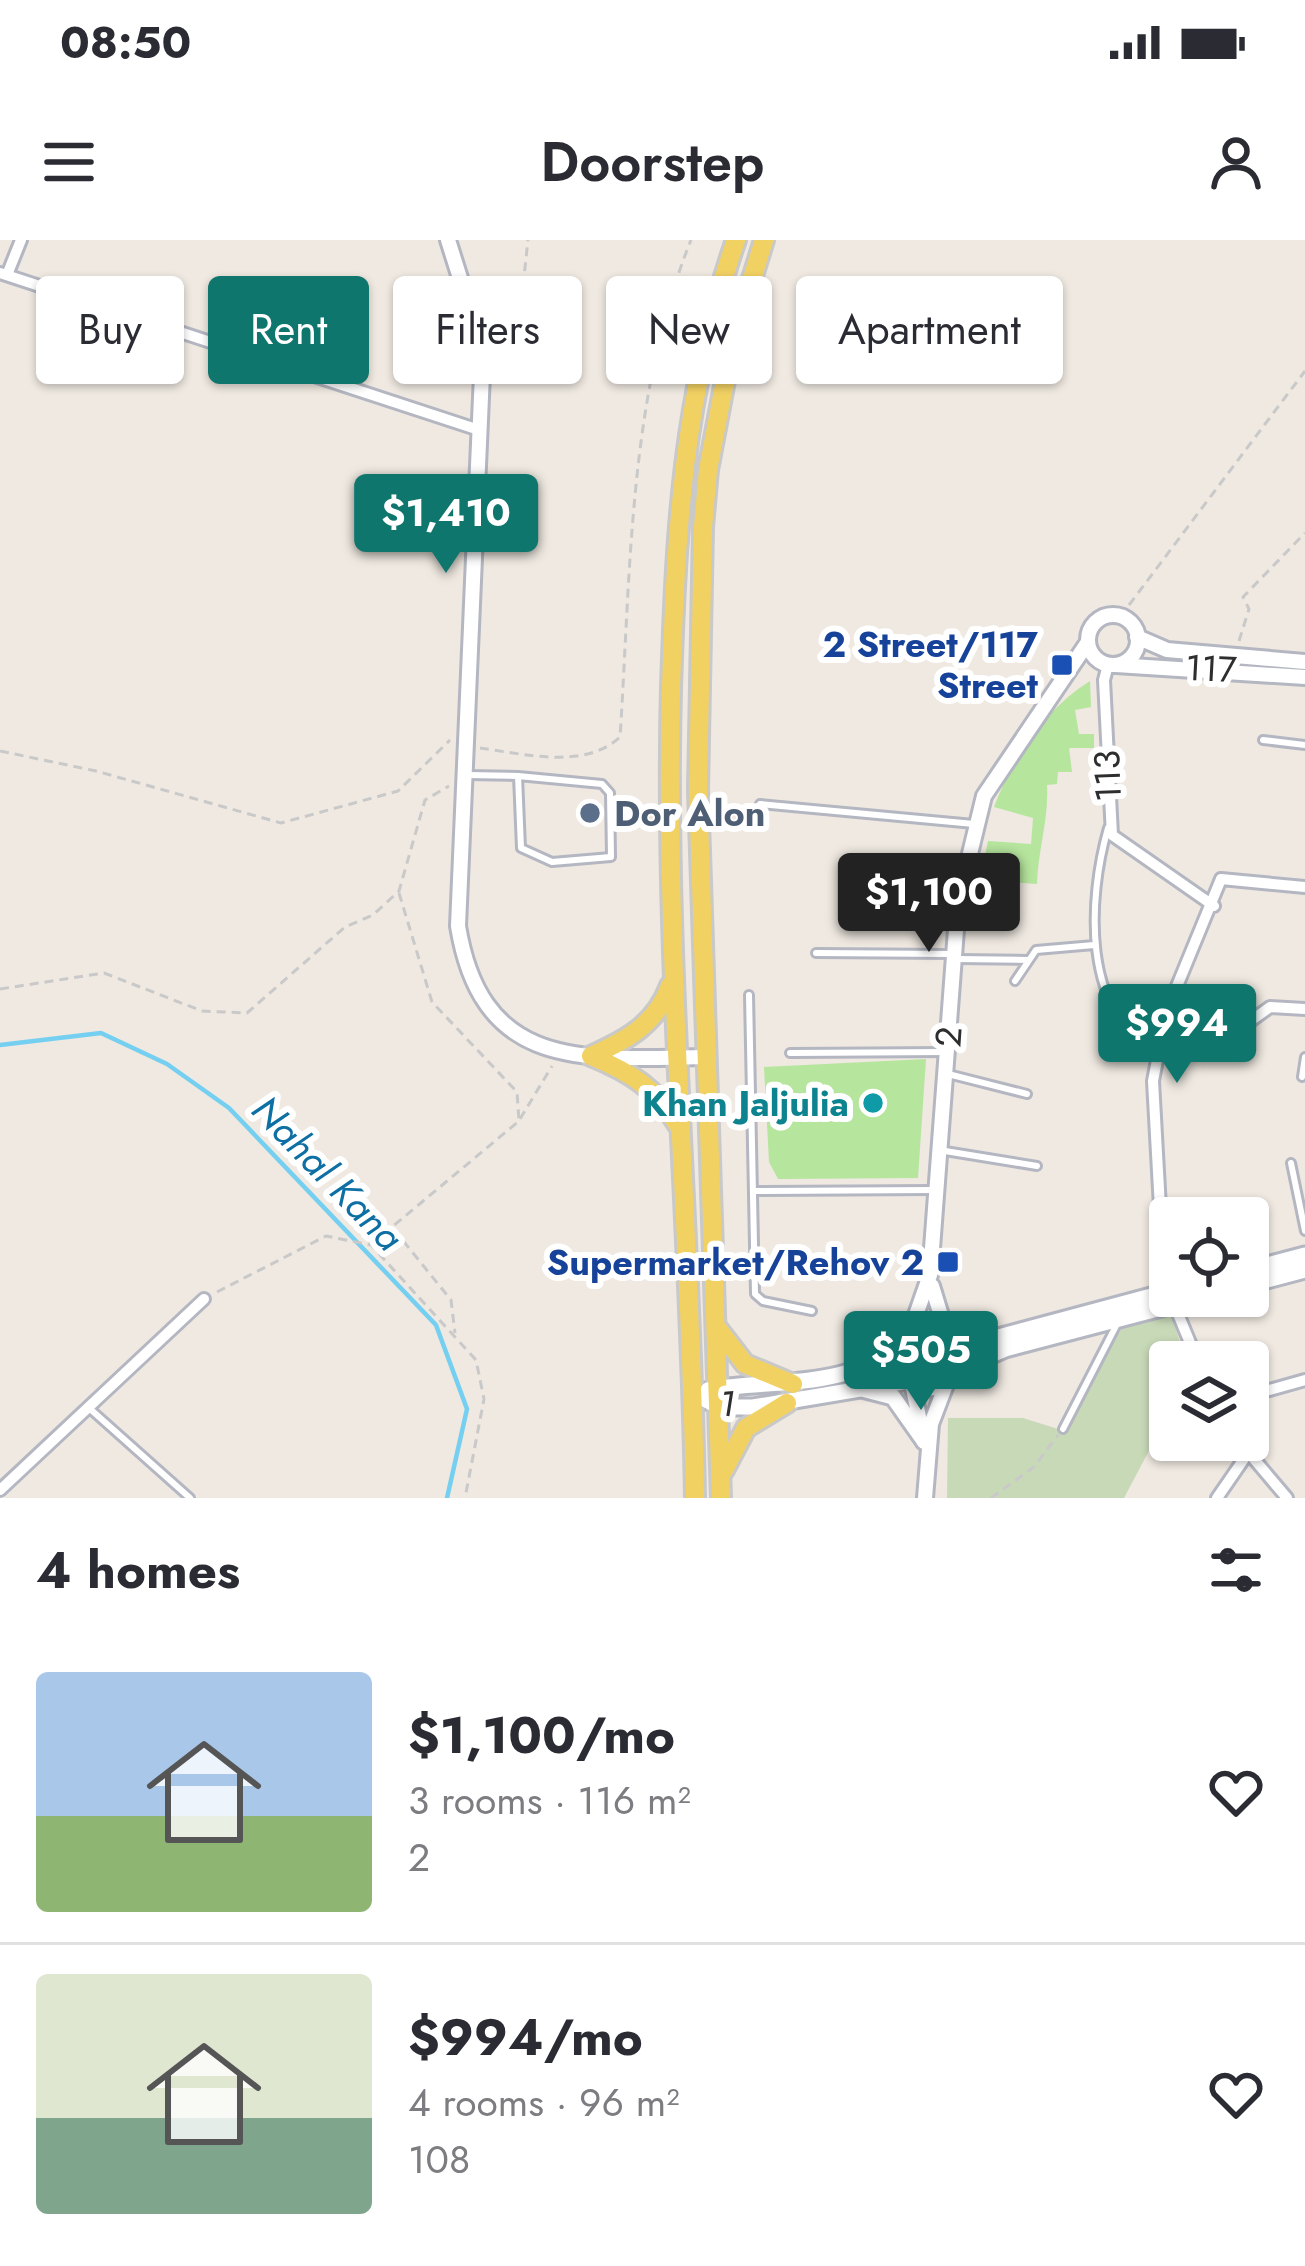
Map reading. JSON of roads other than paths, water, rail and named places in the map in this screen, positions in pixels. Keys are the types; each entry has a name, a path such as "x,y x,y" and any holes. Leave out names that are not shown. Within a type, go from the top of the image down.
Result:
{"main road":[{"path":"695,1498 669,787 681,463 705,348 736,240"},
{"path":"721,1489 698,790 703,527 732,344 764,240"},
{"path":"591,1055 624,1041 660,1010 673,964"},
{"path":"591,1055 632,1073 657,1092 680,1129"},
{"path":"1269,1264 1305,1255"},
{"path":"1269,1279 1305,1270"},
{"path":"1149,1301 987,1340 949,1335 932,1327 906,1337 898,1366 910,1382 926,1388 983,1356 1120,1319 1149,1306"},
{"path":"715,1318 724,1340 745,1364 790,1394 746,1428 721,1489"},
{"path":"949,1335 959,1351 951,1376"},
{"name":"1","path":"790,1394 866,1367 906,1337"},
{"name":"1","path":"693,1393 718,1398 910,1382"},
{"path":"859,1388 893,1397 925,1447"}],"street":[{"path":"21,240 3,274 476,429"},
{"path":"448,240 483,351 476,429 458,926 465,970 497,1022 527,1042 591,1055 705,1057"},
{"path":"1120,617 1137,637 1131,658 1108,664 1088,642 1097,621 1120,617"},
{"name":"117","path":"1137,637 1167,650 1305,662"},
{"name":"2","path":"906,1337 930,1274 954,957 974,824 1010,750 1088,642"},
{"name":"117","path":"1108,664 1305,676"},
{"name":"2","path":"1062,684 1108,664"},
{"name":"113","path":"1108,664 1104,680 1109,825 1120,845 1214,906"},
{"path":"1162,1197 1153,1081 1157,1049 1166,1013 1214,906 1221,879 1305,886"},
{"path":"1166,1013 1245,1025 1270,1007 1305,1009"},
{"name":"2","path":"930,1274 949,1335"},
{"path":"0,1490 204,1299"},
{"path":"925,1447 937,1401 951,1376"},
{"path":"1269,1390 1305,1380"},
{"path":"910,1382 925,1447 925,1498"},
{"path":"1217,1498 1242,1461"},
{"path":"1255,1461 1287,1498"}],"lane":[{"path":"1263,740 1305,745"},
{"path":"466,775 518,776 602,784 610,793 611,857 552,862 521,848 518,776"},
{"path":"760,804 974,824"},
{"path":"1109,825 1094,945 1118,1023 1132,1038 1157,1049"},
{"path":"1015,981 1036,950 1094,945"},
{"path":"816,953 1029,960"},
{"path":"749,995 755,1294 763,1301 812,1311"},
{"path":"790,1053 946,1052"},
{"path":"1302,1077 1305,1057"},
{"path":"945,1073 1027,1094"},
{"path":"939,1150 1036,1166"},
{"path":"1291,1163 1305,1231"},
{"path":"753,1191 936,1190"},
{"path":"1063,1429 1120,1319"},
{"path":"87,1406 190,1498"}],"waterway":[{"name":"Nahal Kana","path":"0,1045 101,1033 167,1064 229,1108 436,1325 467,1409 447,1498"}],"place":[{"name":"2 Street/117 Street","path":"1062,665"},
{"name":"Dor Alon","path":"590,813"},
{"name":"Khan Jaljulia","path":"873,1103"},
{"name":"Supermarket/Rehov 2","path":"948,1262"}]}
